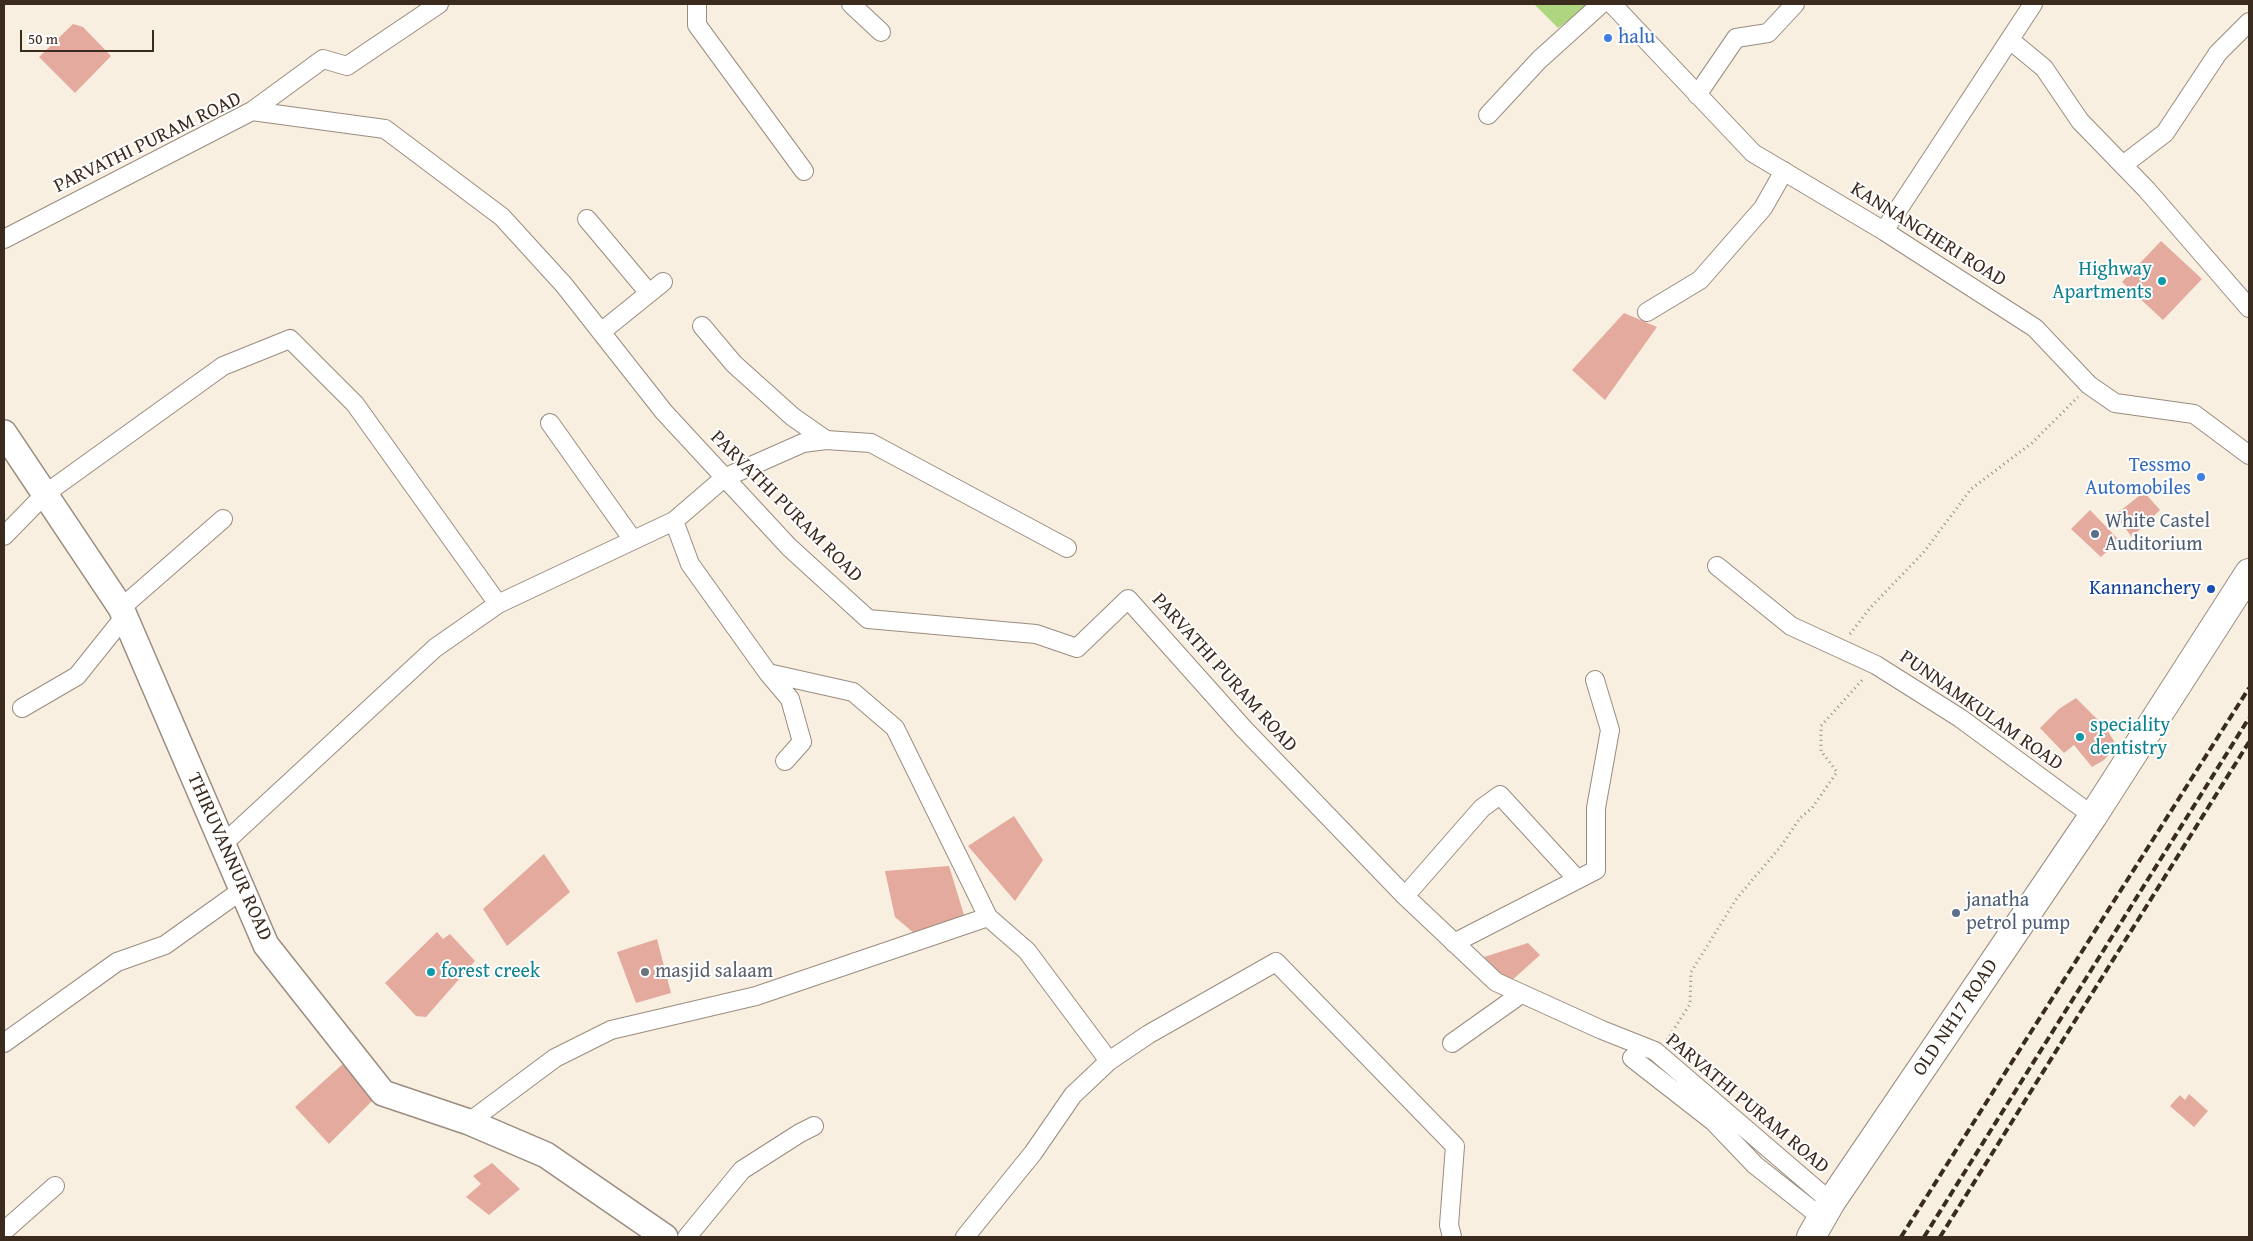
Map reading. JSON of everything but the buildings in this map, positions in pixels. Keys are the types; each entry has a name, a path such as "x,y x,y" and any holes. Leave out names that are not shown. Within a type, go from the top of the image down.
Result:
{"main road":[{"name":"OLD NH17 ROAD","path":"1821,1219 2093,816 2249,573"}],"street":[{"path":"252,111 323,59 346,66 438,4"},
{"path":"697,4 697,25 804,171"},
{"path":"851,4 881,32"},
{"path":"1488,116 1539,60 1601,4"},
{"name":"KANNANCHERI ROAD","path":"1612,4 1753,153 1884,231 2035,328 2089,386 2115,403 2194,414 2249,455"},
{"path":"1697,94 1736,38 1768,33 1795,4"},
{"path":"1884,231 2033,4"},
{"path":"2123,165 2165,132 2218,53 2249,22"},
{"path":"2010,40 2044,68 2080,121 2147,190 2249,308"},
{"name":"PARVATHI PURAM ROAD","path":"4,239 252,111 385,129 502,217 564,285 664,412 724,478 789,547 868,619 1036,634 1077,648 1128,599 1244,729 1405,896 1496,982 1654,1051 1821,1219"},
{"path":"1648,312 1700,280 1763,208 1784,171"},
{"path":"588,219 649,293"},
{"path":"601,332 663,282"},
{"path":"702,326 734,364 793,417 826,440"},
{"path":"4,536 45,494 223,366 290,339 355,404 498,604"},
{"path":"550,423 633,540"},
{"name":"THIRUVANNUR ROAD","path":"4,433 123,612 266,945 383,1093 469,1122 546,1155 665,1237"},
{"path":"223,844 435,648 498,604 674,521 724,478 803,443 826,440 871,443 1067,548"},
{"path":"22,708 77,676 123,612 223,519"},
{"path":"674,521 690,564 768,673 790,699 802,742 785,762"},
{"name":"PUNNAMKULAM ROAD","path":"1717,566 1792,626 1876,665 1960,718 2093,816"},
{"path":"768,673 853,692 895,728 988,917 1027,951 1109,1061"},
{"path":"1454,943 1596,870 1596,808 1610,730 1595,680"},
{"path":"1405,896 1482,808 1500,795 1577,879"},
{"path":"4,1043 117,962 166,945 242,890"},
{"path":"469,1122 555,1058 611,1030 756,996 988,917"},
{"path":"965,1237 1033,1153 1073,1095 1109,1061 1149,1034 1276,962 1455,1146 1449,1225 1452,1237"},
{"path":"1452,1043 1521,994"},
{"path":"1632,1058 1714,1122 1755,1165 1821,1219"},
{"path":"687,1237 742,1170 814,1126"},
{"path":"4,1231 55,1186"}],"path":[{"path":"1840,647 1870,608 1923,554 1971,489 2032,443 2089,386"},
{"path":"1662,1048 1690,1004 1691,972 1737,898 1782,845 1800,818 1812,808 1837,772 1821,751 1821,726 1876,665"}],"green space":[{"path":"1534,4 1589,4 1590,5 1558,28"}],"railway":[{"path":"1901,1237 2249,688"},
{"path":"1924,1237 2249,718"},
{"path":"1940,1237 2249,742"}],"place":[{"name":"halu","path":"1608,38"},
{"name":"Highway Apartments","path":"2162,281"},
{"name":"Tessmo Automobiles","path":"2201,477"},
{"name":"White Castel Auditorium","path":"2095,534"},
{"name":"Kannanchery","path":"2211,589"},
{"name":"speciality dentistry","path":"2080,737"},
{"name":"janatha petrol pump","path":"1956,913"},
{"name":"forest creek","path":"431,972"},
{"name":"masjid salaam","path":"645,972"}]}
